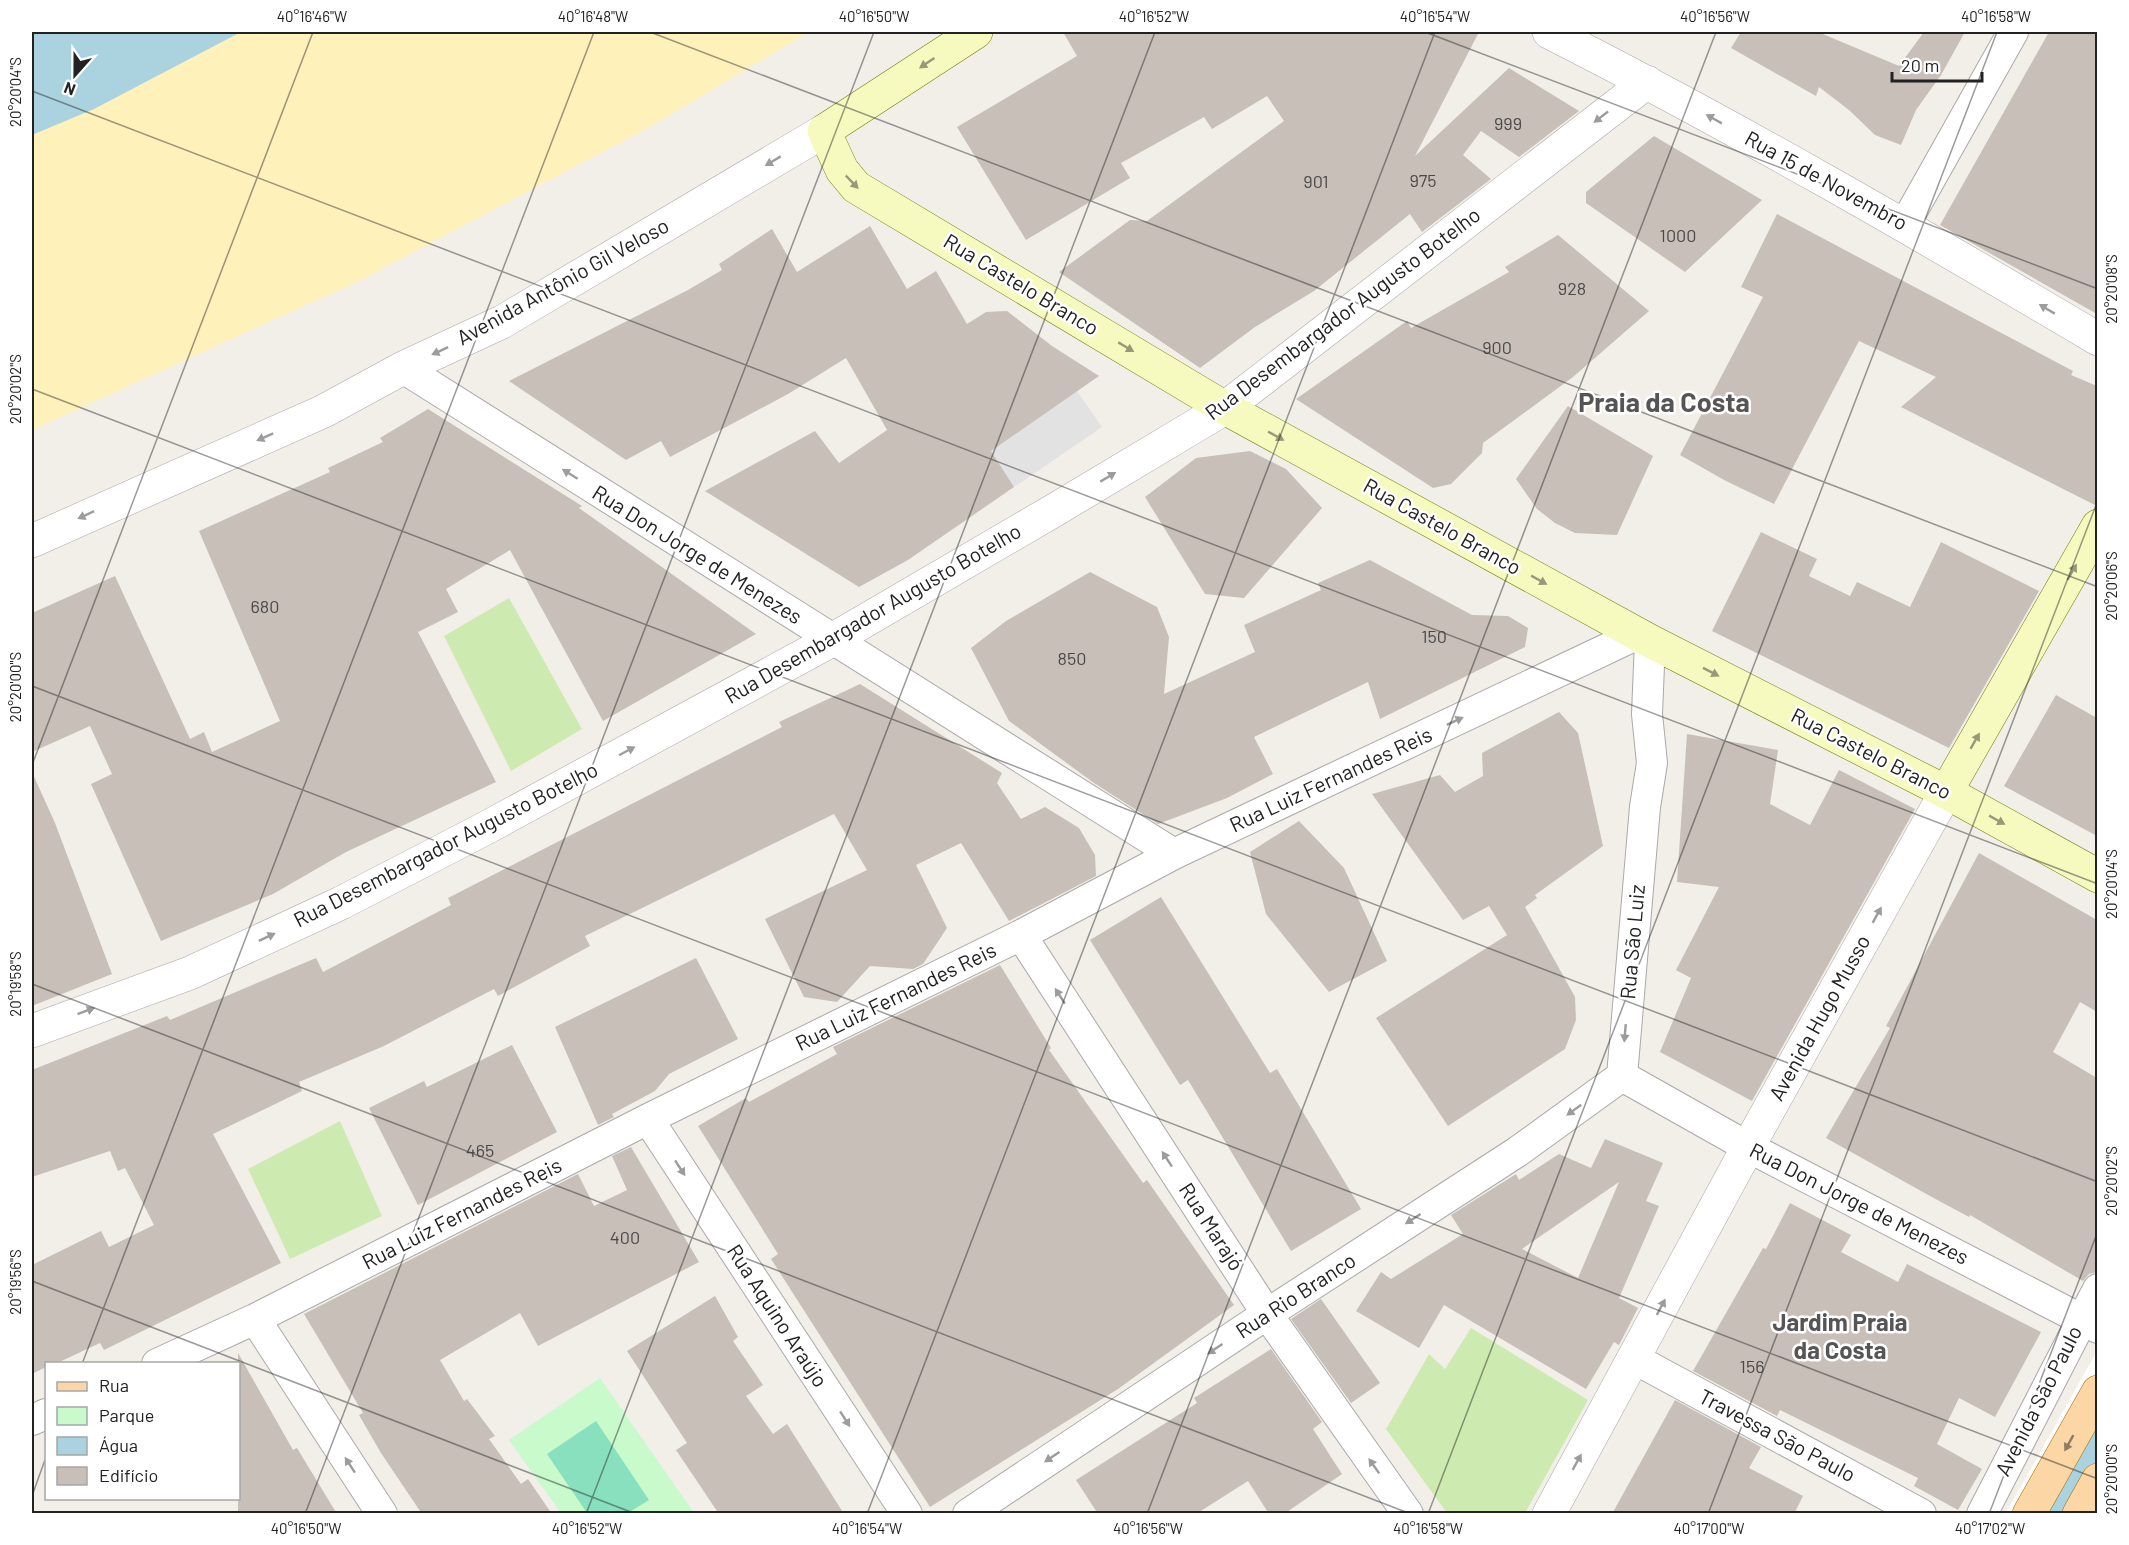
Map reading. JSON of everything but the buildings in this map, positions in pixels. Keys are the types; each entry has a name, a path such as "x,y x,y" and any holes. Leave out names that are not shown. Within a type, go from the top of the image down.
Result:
{"main road":[{"name":"Avenida Antônio Gil Veloso","path":"824,131 976,32"},
{"name":"Rua Castelo Branco","path":"824,131 842,170 856,187 1225,408 1644,638 1946,792 2097,876"},
{"name":"Avenida Hugo Musso","path":"1946,792 2097,526"},
{"path":"2029,1514 2097,1392"},
{"path":"2079,1514 2097,1480"}],"street":[{"name":"Rua 15 de Novembro","path":"1549,32 1647,82 1905,224 2097,339"},
{"path":"1905,224 2013,32"},
{"name":"Rua Desembargador Augusto Botelho","path":"32,1031 190,973 341,903 483,829 832,640 1225,408 1647,82"},
{"name":"Avenida Antônio Gil Veloso","path":"32,541 324,411 403,368 502,321 824,131"},
{"name":"Rua Don Jorge de Menezes","path":"403,368 1174,854"},
{"name":"Rua São Luiz","path":"1622,1076 1645,807 1653,763 1647,714 1644,638"},
{"name":"Rua Luiz Fernandes Reis","path":"162,1362 255,1319 648,1119 1021,935 1174,854 1644,638"},
{"name":"Avenida Hugo Musso","path":"1549,1514 1748,1147 1946,792"},
{"name":"Rua Marajó","path":"1021,935 1267,1314 1408,1514"},
{"name":"Rua Don Jorge de Menezes","path":"1622,1076 1748,1147 2089,1323"},
{"name":"Rua Rio Branco","path":"968,1514 1267,1314 1517,1152 1622,1076"},
{"name":"Rua Aquino Araújo","path":"648,1119 907,1514"},
{"name":"Avenida São Paulo","path":"1982,1514 2089,1323 2097,1289"},
{"path":"255,1319 382,1514"},
{"name":"Travessa São Paulo","path":"1634,1358 1921,1514"}],"green space":[{"path":"509,598 582,729 511,771 444,636"},
{"path":"340,1121 382,1216 290,1259 248,1169"},
{"path":"1471,1328 1588,1400 1525,1513 1447,1513 1386,1429 1429,1354 1445,1369"},
{"path":"600,1378 694,1513 561,1513 509,1440"},
{"path":"596,1421 649,1500 628,1513 587,1513 547,1454"}],"sand":[{"path":"241,32 809,32 646,129 361,280 32,430 32,135 94,109"}],"shaded area":[{"path":"1077,391 1102,427 1014,487 991,451"}],"water":[{"path":"32,32 241,32 94,109 32,135"}],"pier":[{"path":"2097,1351 2097,1513 2006,1513"}],"waterway":[{"path":"2060,1514 2098,1446"}],"district":[{"name":"Praia da Costa","path":"1664,403"},
{"name":"Jardim Praia da Costa","path":"1840,1337"}]}
